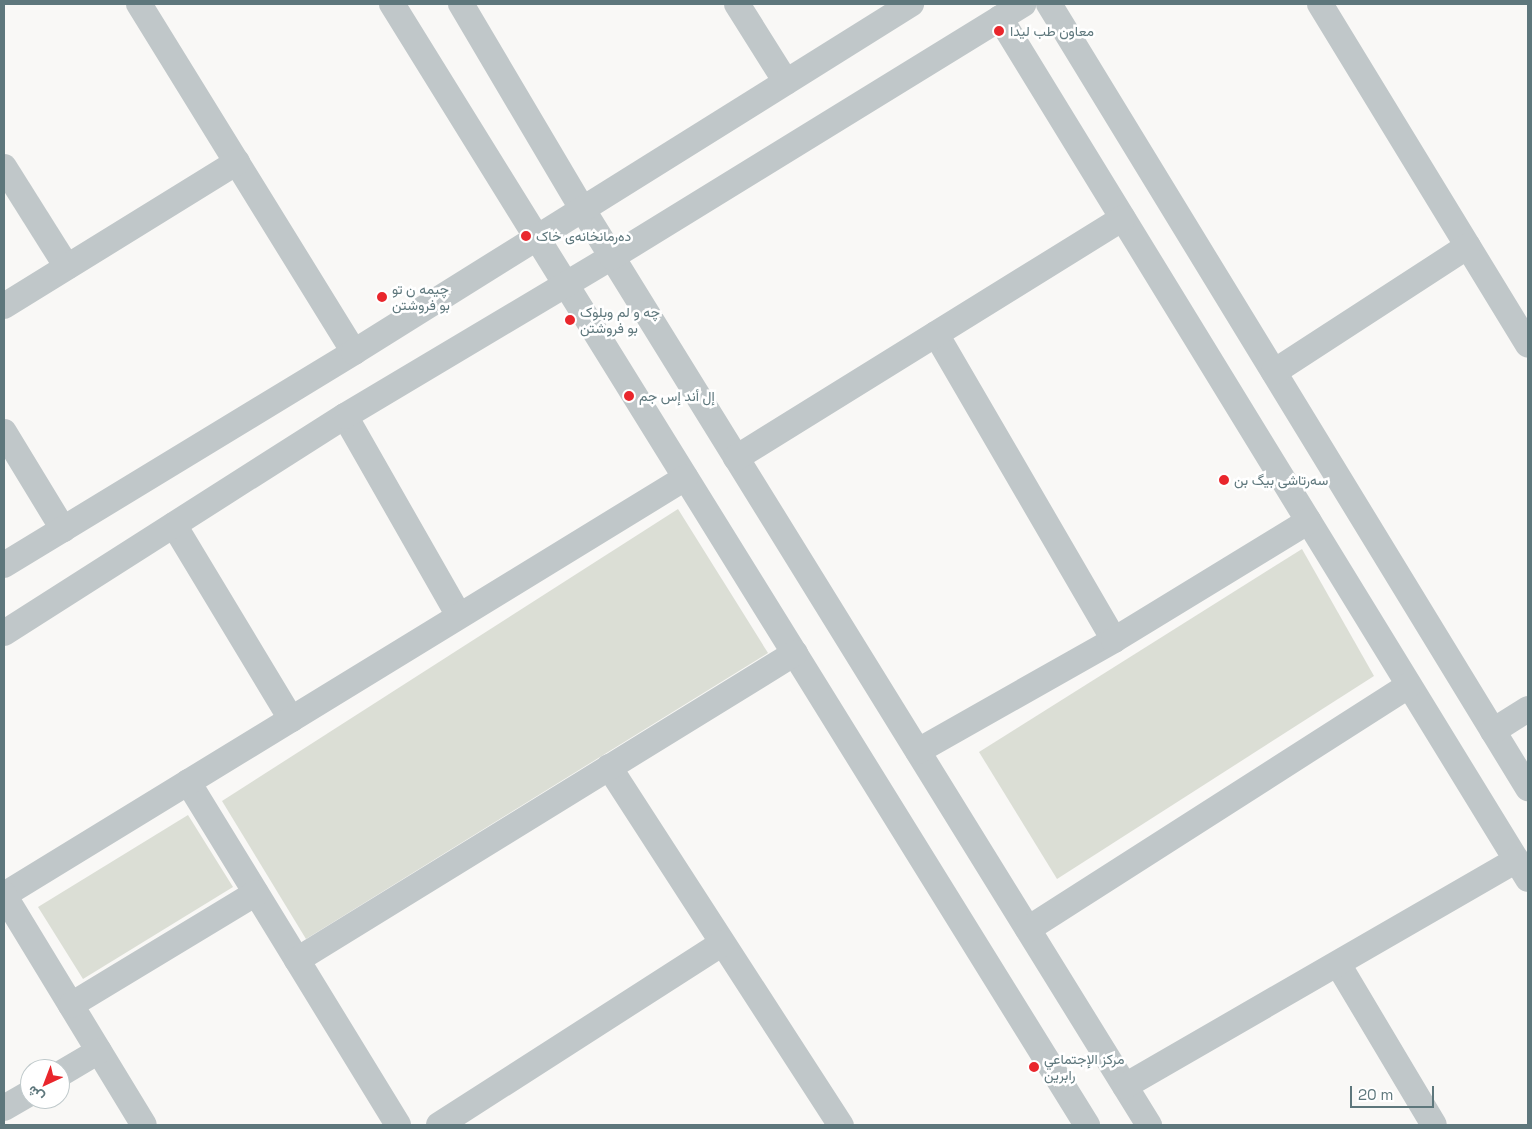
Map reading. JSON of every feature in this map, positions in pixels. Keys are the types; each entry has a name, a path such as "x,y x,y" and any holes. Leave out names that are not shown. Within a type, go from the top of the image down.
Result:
{"street":[{"path":"139,4 354,352"},
{"path":"392,4 1086,1125"},
{"path":"737,4 786,82"},
{"path":"4,565 354,352 911,4"},
{"path":"4,633 345,416 566,285 1024,4"},
{"path":"1049,4 1528,788"},
{"path":"1320,4 1528,345"},
{"path":"472,8 583,210 1149,1125"},
{"path":"1000,18 1522,870 1338,964 1125,1086"},
{"path":"4,306 237,162"},
{"path":"4,167 67,267"},
{"path":"736,458 1123,218"},
{"path":"1274,372 1468,246"},
{"path":"936,334 1114,640"},
{"path":"345,416 459,616"},
{"path":"4,432 63,529"},
{"path":"144,1125 4,895 686,478"},
{"path":"918,751 1114,640 1309,521"},
{"path":"174,524 291,719"},
{"path":"297,960 794,653"},
{"path":"1028,929 1409,685"},
{"path":"1493,731 1528,709"},
{"path":"609,767 834,1123"},
{"path":"188,782 398,1125"},
{"path":"71,1005 256,893"},
{"path":"439,1125 722,943"},
{"path":"1338,964 1434,1125"},
{"path":"70,1068 99,1051"},
{"path":"4,1108 20,1098"}],"shaded area":[{"path":"678,509 768,653 306,939 222,801"},
{"path":"1302,549 1374,676 1057,879 979,752"},
{"path":"188,815 233,887 83,979 38,907"}],"place":[{"name":"معاون طب لیدا","path":"999,31"},
{"name":"دەرمانخانەی خاک","path":"526,236"},
{"name":"چیمه ن تو بو فروشتن","path":"382,297"},
{"name":"چه و لم وبلوک بو فروشتن","path":"570,320"},
{"name":"إل أند إس جم","path":"629,396"},
{"name":"سەرتاشی بیگ بن","path":"1224,480"},
{"name":"مركز الإجتماعي رابرين","path":"1034,1067"}]}
